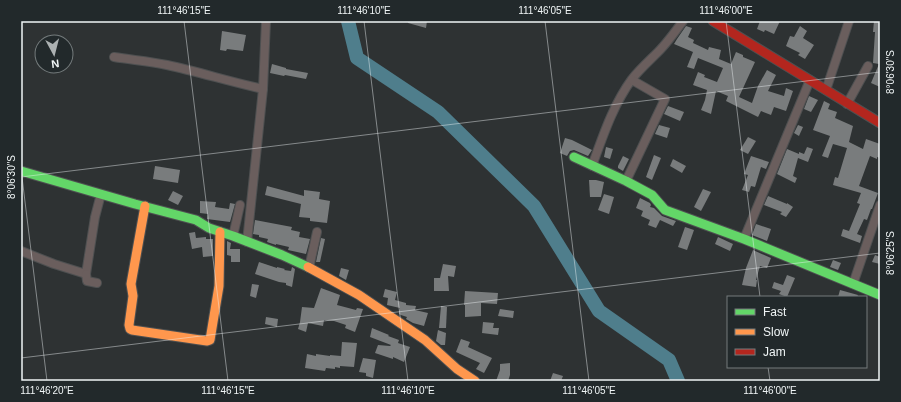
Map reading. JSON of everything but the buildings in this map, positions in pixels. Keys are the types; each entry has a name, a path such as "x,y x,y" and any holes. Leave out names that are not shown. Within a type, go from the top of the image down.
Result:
{"main road":[{"path":"713,21 728,25 847,104 880,123"},
{"path":"574,157 652,195 665,210 744,239 880,295"},
{"path":"21,173 196,220 209,228 282,255 309,268 365,300 425,340 457,369 475,381"},
{"path":"145,206 130,284 133,296 129,325 130,329 132,330 207,341 210,340 219,286 220,232"}],"street":[{"path":"247,242 263,89 266,21"},
{"path":"592,166 607,124 618,100 632,80 659,51 683,21"},
{"path":"826,90 849,21"},
{"path":"114,56 167,65 263,89"},
{"path":"847,104 868,66"},
{"path":"626,181 665,99 632,80"},
{"path":"744,239 810,80"},
{"path":"96,283 87,281 86,274 95,217 101,194"},
{"path":"233,236 240,205"},
{"path":"853,284 880,205"},
{"path":"309,268 317,232"},
{"path":"21,251 54,264 86,274"}],"waterway":[{"path":"348,21 357,58 438,112 534,206 599,311 669,360 678,381"}],"traffic: fast":[{"path":"574,157 652,195 665,210 744,239 880,295"},
{"path":"21,171 196,220 209,228 282,255 308,267"}],"traffic: slow":[{"path":"145,206 131,284 133,296 129,325 130,329 132,330 207,341 210,340 219,286 220,232"},
{"path":"308,267 359,295 425,340 457,369 475,381"}],"traffic: jam":[{"path":"713,21 880,123"}]}
